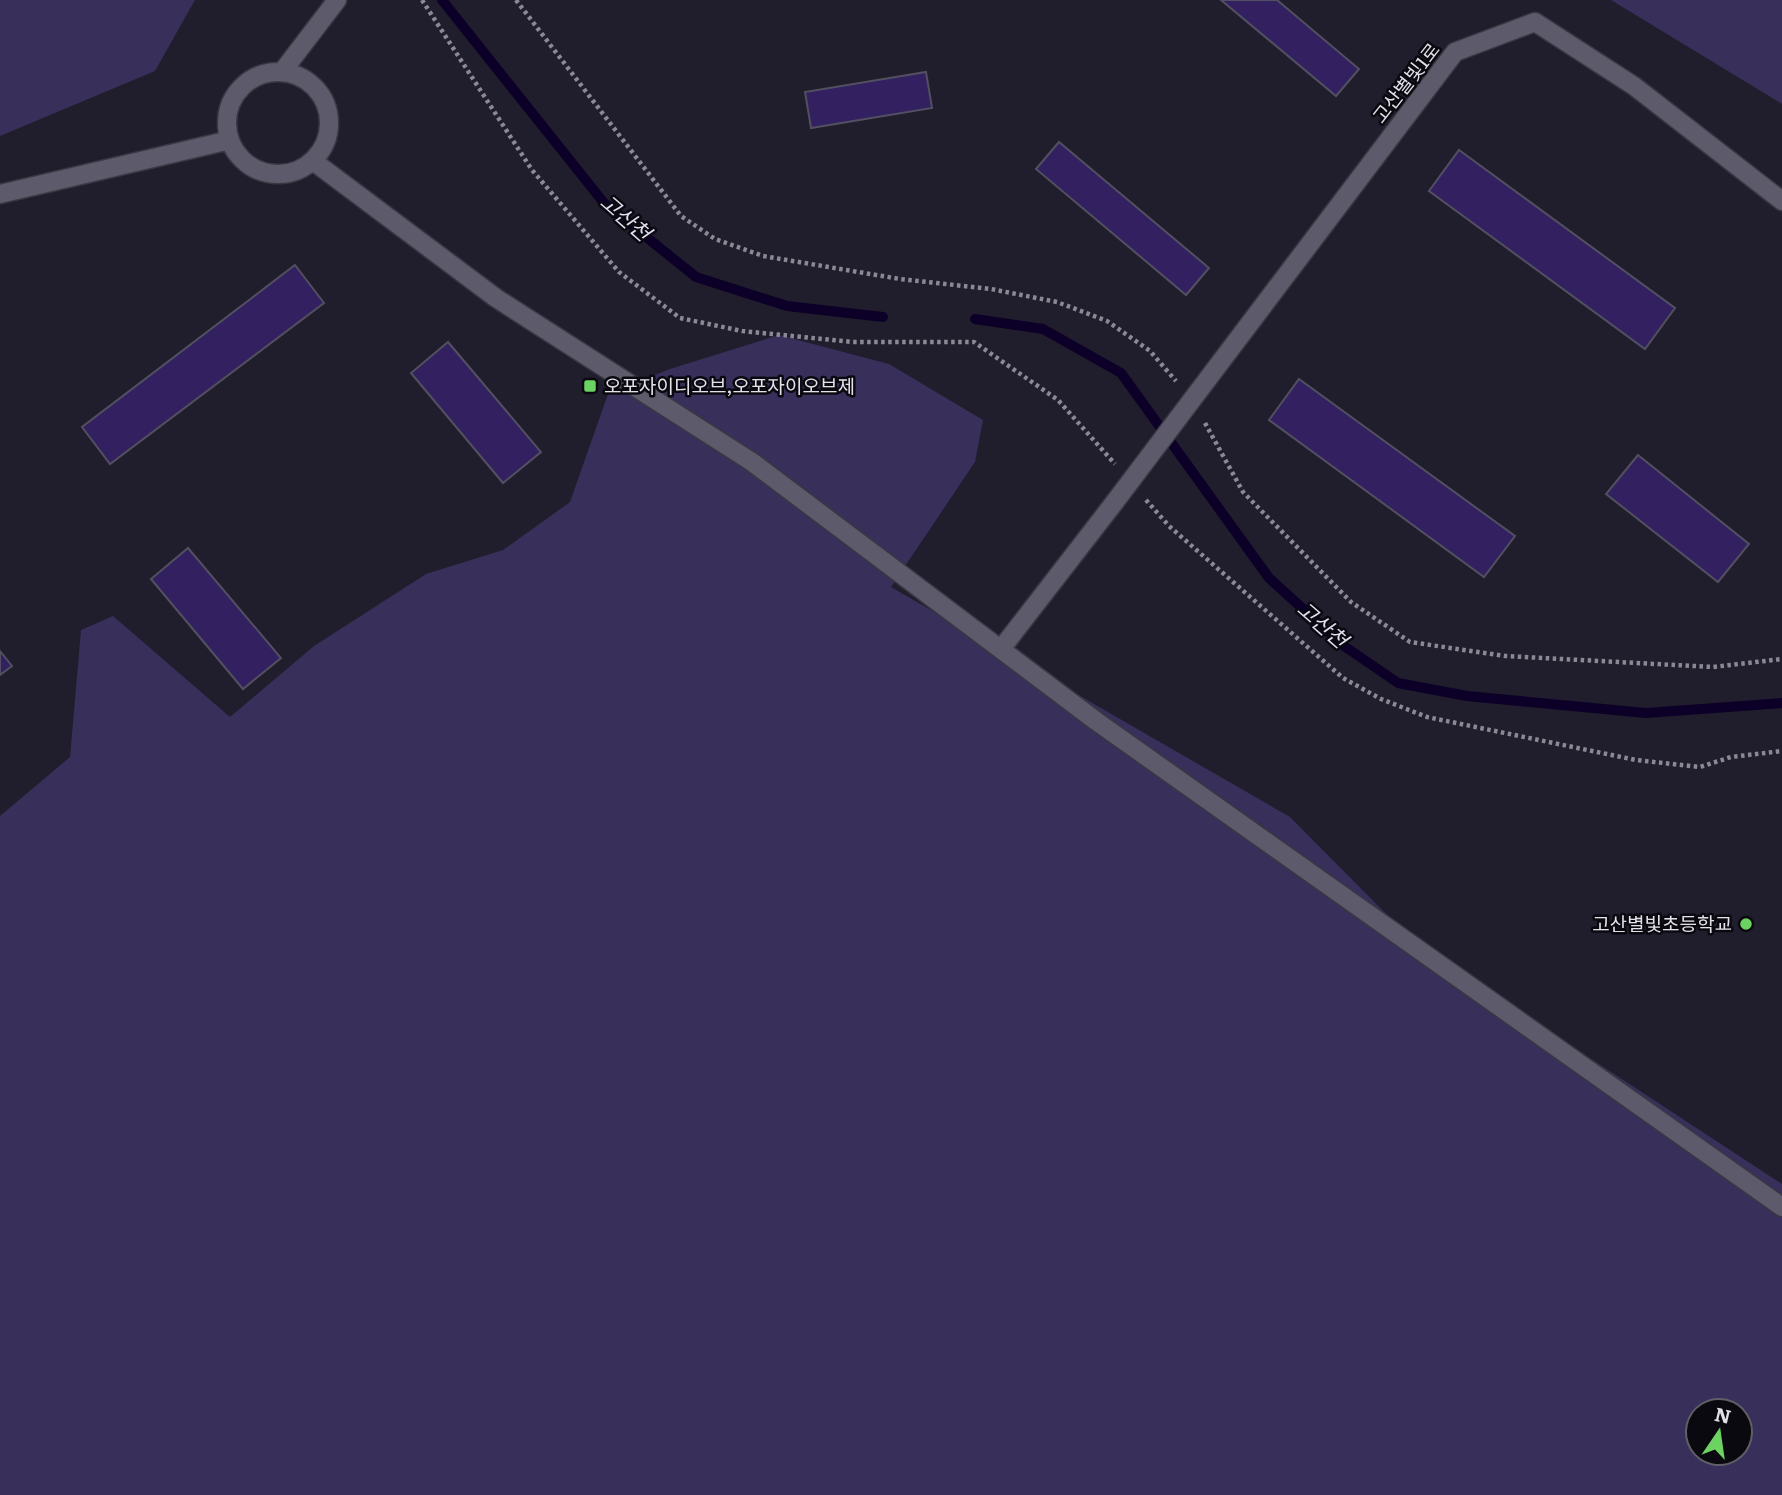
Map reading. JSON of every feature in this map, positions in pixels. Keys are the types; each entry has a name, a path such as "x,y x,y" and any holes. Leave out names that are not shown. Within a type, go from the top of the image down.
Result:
{"street":[{"path":"282,72 337,0"},
{"name":"고산별빛1로","path":"1001,649 1455,52 1535,22 1634,86 1782,201"},
{"path":"282,72 298,76 313,85 324,98 329,114 329,131 324,148 313,161 299,170 282,174 266,173 251,166 238,154 230,140 227,124 230,107 237,92 249,81 265,73 282,72"},
{"path":"0,194 230,140"},
{"path":"313,161 496,298 752,461 1096,721 1782,1207"}],"path":[{"path":"422,0 532,170 619,272 680,317 742,331 853,342 974,342 1058,400 1123,473"},
{"path":"516,0 681,216 715,239 763,256 900,279 991,289 1057,302 1107,321 1150,351 1192,400 1243,492 1351,602 1410,642 1505,656 1713,667 1782,659"},
{"path":"1141,494 1169,526 1343,678 1381,699 1427,717 1636,760 1700,766 1731,757 1782,751"}],"shaded area":[{"path":"0,0 195,0 155,71 0,136"},
{"path":"1611,0 1782,0 1782,104"},
{"path":"779,335 889,364 983,420 975,462 891,587 1290,817 1416,944 1782,1184 1782,1495 0,1495 0,816 70,757 81,630 113,616 230,717 314,646 426,574 503,550 570,502 608,394 670,369"}],"building":[{"path":"1221,0 1277,0 1359,69 1336,96"},
{"path":"926,72 932,108 811,128 805,92"},
{"path":"1059,142 1209,268 1186,295 1036,169"},
{"path":"1459,150 1675,308 1645,349 1429,191"},
{"path":"295,265 324,303 110,464 82,427"},
{"path":"448,342 541,452 503,483 411,373"},
{"path":"1299,379 1515,536 1484,577 1269,420"},
{"path":"1638,455 1749,544 1718,582 1606,494"},
{"path":"188,548 281,658 243,689 151,579"},
{"path":"0,651 12,666 0,675"}],"waterway":[{"name":"고산천","path":"442,0 604,203 696,277 787,306 883,317"},
{"name":"고산천","path":"975,319 1043,329 1121,373 1269,578 1344,646 1398,683 1467,696 1646,713 1782,703"}],"place":[{"name":"오포자이디오브,오포자이오브제","path":"590,386"},
{"name":"고산별빛초등학교","path":"1746,924"}]}
